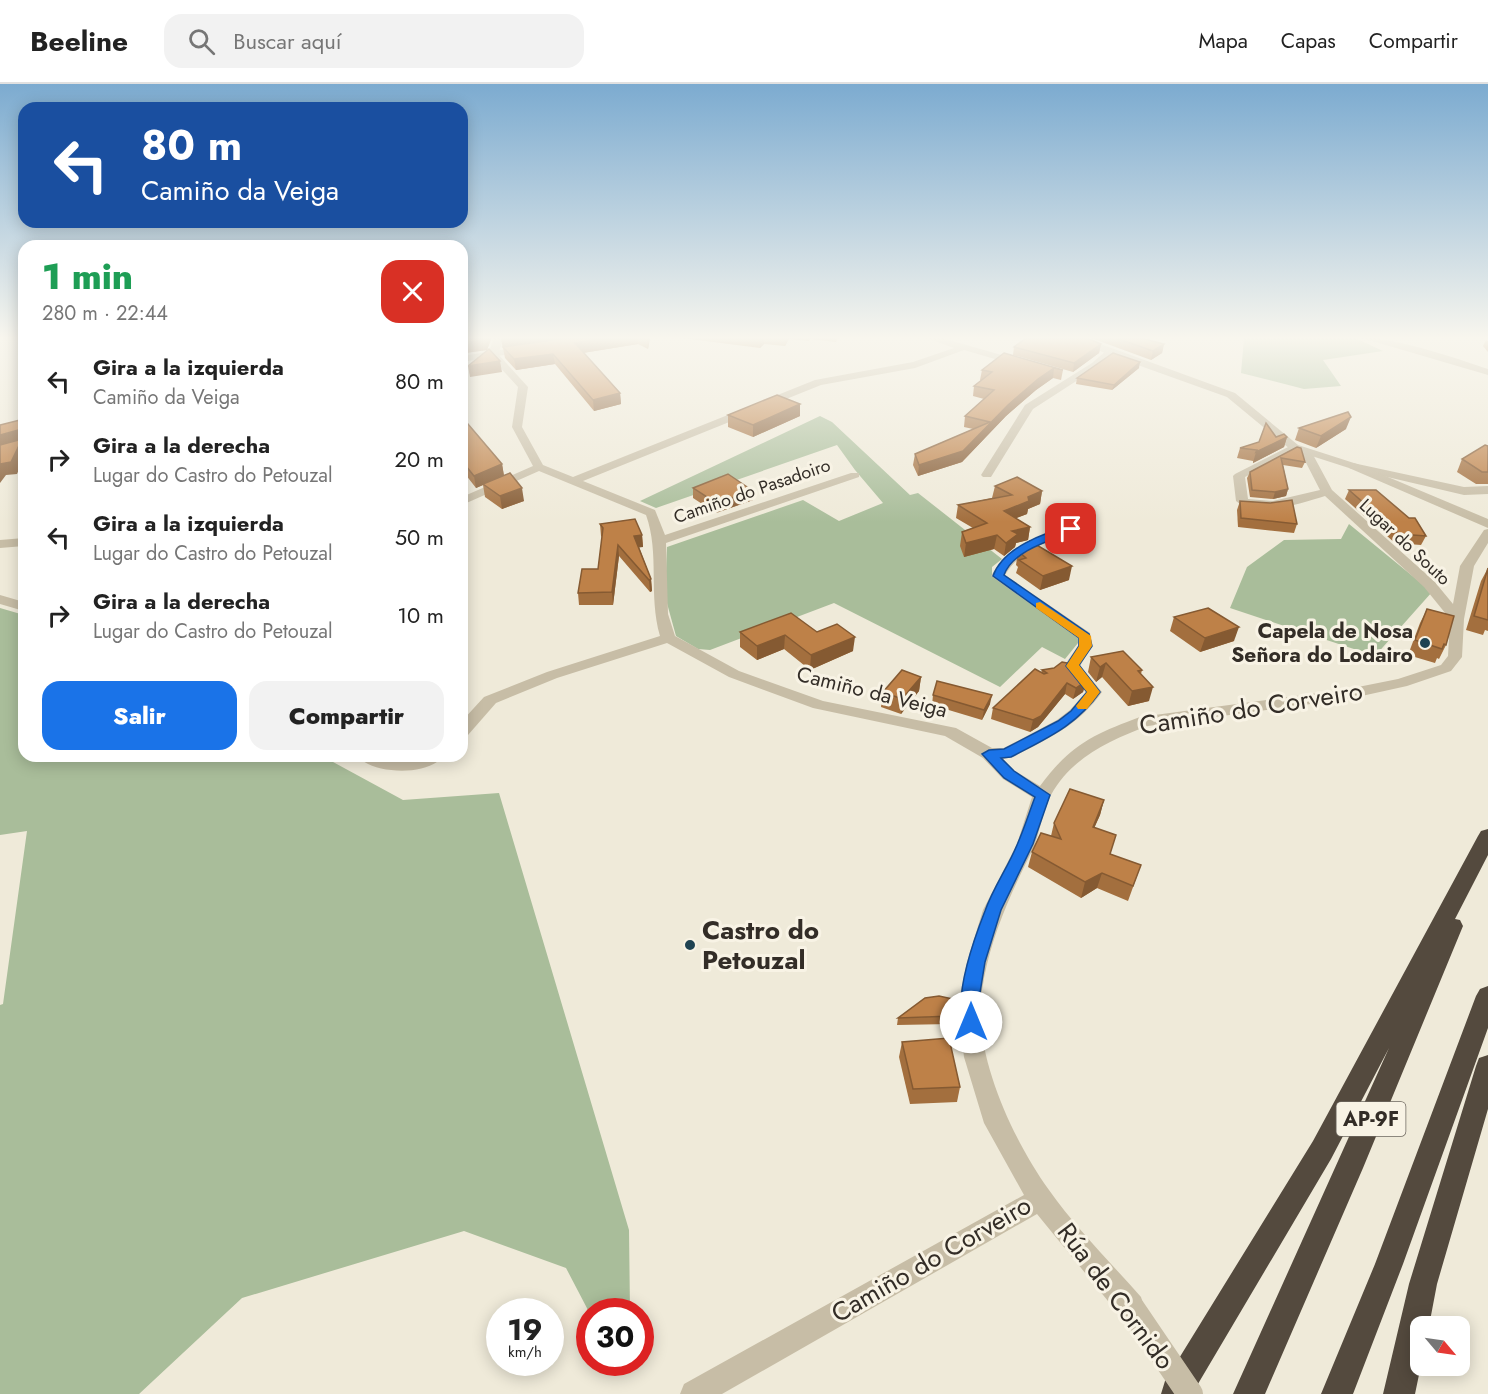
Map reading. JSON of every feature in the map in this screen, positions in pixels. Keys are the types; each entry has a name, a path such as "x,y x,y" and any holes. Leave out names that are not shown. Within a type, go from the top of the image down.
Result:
{"highway":[{"path":"1175,1394 1322,1150 1488,836"},
{"name":"AP-9F","path":"1249,1394 1350,1168 1488,842"},
{"name":"AP-9F","path":"1337,1394 1389,1264 1488,996"},
{"path":"1399,1394 1423,1284 1488,1066"}],"street":[{"path":"468,724 490,700 552,675 668,638 661,614 659,541 651,513 539,467 517,427 521,399"},
{"path":"573,481 776,399"},
{"path":"987,475 1029,407 1041,399"},
{"path":"1236,399 1294,447 1307,453 1353,466 1464,491 1488,490"},
{"path":"1294,447 1239,476 1242,501 1269,507 1327,492"},
{"path":"0,453 18,448"},
{"name":"Lugar do Souto","path":"1307,453 1327,492 1429,584 1457,619"},
{"path":"1353,466 1488,524"},
{"path":"468,498 539,467"},
{"name":"Camiño do Pasadoiro","path":"659,541 855,475"},
{"path":"989,754 1006,753 1063,724 1076,714 1094,692 1072,666 1085,646 1085,636 998,576 1001,568 1014,555 1037,542 1071,529"},
{"name":"Camiño do Corveiro","path":"694,1394 1040,1199 996,1123 975,1057 969,1005 977,962 993,910 1026,844 1042,795 1064,765 1088,746 1115,732 1146,721 1348,694 1402,683 1432,675 1446,668 1455,657 1457,619 1467,566 1488,533"},
{"path":"0,544 18,542"},
{"path":"0,598 18,605"},
{"name":"Camiño da Veiga","path":"668,638 734,674 819,705 950,732 989,754 1009,775 1042,795"},
{"path":"383,762 397,767 424,765 428,762"},
{"name":"Rúa de Cornido","path":"1040,1199 1131,1307 1190,1394"}],"green space":[{"path":"820,416 832,422 910,495 918,493 1002,559 992,567 992,574 1078,638 1078,643 1065,659 1042,647 1000,687 834,603 710,650 698,649 676,636 665,596 667,547 803,500 839,521 883,503 837,445 656,508 640,501"},
{"path":"1349,524 1432,592 1375,656 1230,608 1247,567 1284,540 1341,539"},
{"path":"0,608 18,613 18,762 333,762 403,800 499,793 629,1230 630,1298 582,1298 566,1268 464,1231 242,1298 139,1394 0,1394 0,1005 3,1004 27,831 0,835"}],"building":[{"path":"767,399 788,399 800,404 753,425 728,415"},
{"path":"984,399 1015,399 963,451 919,465 915,454 990,422 965,416"},
{"path":"1348,412 1351,417 1321,436 1299,428"},
{"path":"18,420 18,430 0,435 0,425"},
{"path":"1266,423 1276,437 1284,434 1287,437 1256,452 1257,450 1240,448 1259,442"},
{"path":"468,424 502,464 474,476 468,468"},
{"path":"18,440 18,447 11,462 0,464 0,445"},
{"path":"1485,445 1488,446 1488,472 1482,472 1462,459"},
{"path":"1297,447 1301,448 1305,462 1281,458 1288,489 1275,492 1252,490 1250,472"},
{"path":"510,473 522,488 500,496 483,484"},
{"path":"728,474 753,491 716,503 693,488"},
{"path":"1017,477 1042,491 1028,497 1029,501 1004,511 1030,527 1012,531 1018,534 1006,543 997,535 966,543 962,532 987,523 958,505 1012,495 995,486"},
{"path":"1349,490 1376,490 1409,518 1415,518 1426,536 1399,534"},
{"path":"1292,500 1297,524 1241,518 1240,501 1270,503"},
{"path":"635,519 642,535 634,536 651,579 649,580 618,545 612,592 578,593 582,569 598,569 603,528 600,524"},
{"path":"1030,541 1072,566 1043,576 1019,560 1026,558 1018,551"},
{"path":"1488,568 1488,620 1474,616"},
{"path":"1208,608 1239,627 1205,638 1174,617"},
{"path":"1427,609 1454,616 1446,645 1444,644 1442,649 1415,640"},
{"path":"791,613 817,632 837,624 855,637 811,655 785,635 757,646 740,632"},
{"path":"1123,651 1142,670 1138,671 1153,687 1132,691 1106,663 1100,667 1091,657"},
{"path":"1062,662 1072,664 1086,681 1076,688 1067,683 1041,716 1033,720 993,708 1035,669 1044,674 1047,673 1042,670 1054,668"},
{"path":"902,670 921,677 902,699 883,692"},
{"path":"937,681 992,695 984,710 933,695"},
{"path":"1070,789 1104,800 1093,827 1116,835 1110,854 1141,865 1133,886 1102,873 1085,882 1032,852 1041,833 1061,839 1054,823"},
{"path":"939,996 953,999 953,1016 898,1018 925,998"},
{"path":"949,1038 960,1087 913,1089 902,1042"}],"slow traffic":[{"path":"1040,605 1085,636 1085,646 1072,666 1094,692 1083,706"}],"place":[{"name":"Capela de Nosa Señora do Lodairo","path":"1425,643"},
{"name":"Castro do Petouzal","path":"690,945"}],"route":[{"path":"971,1022 969,1005 977,962 993,910 1026,844 1042,795 1009,775 989,754 1006,753 1063,724 1076,714 1094,692 1072,666 1085,646 1085,636 998,576 1001,568 1014,555 1037,542 1071,529"}]}
